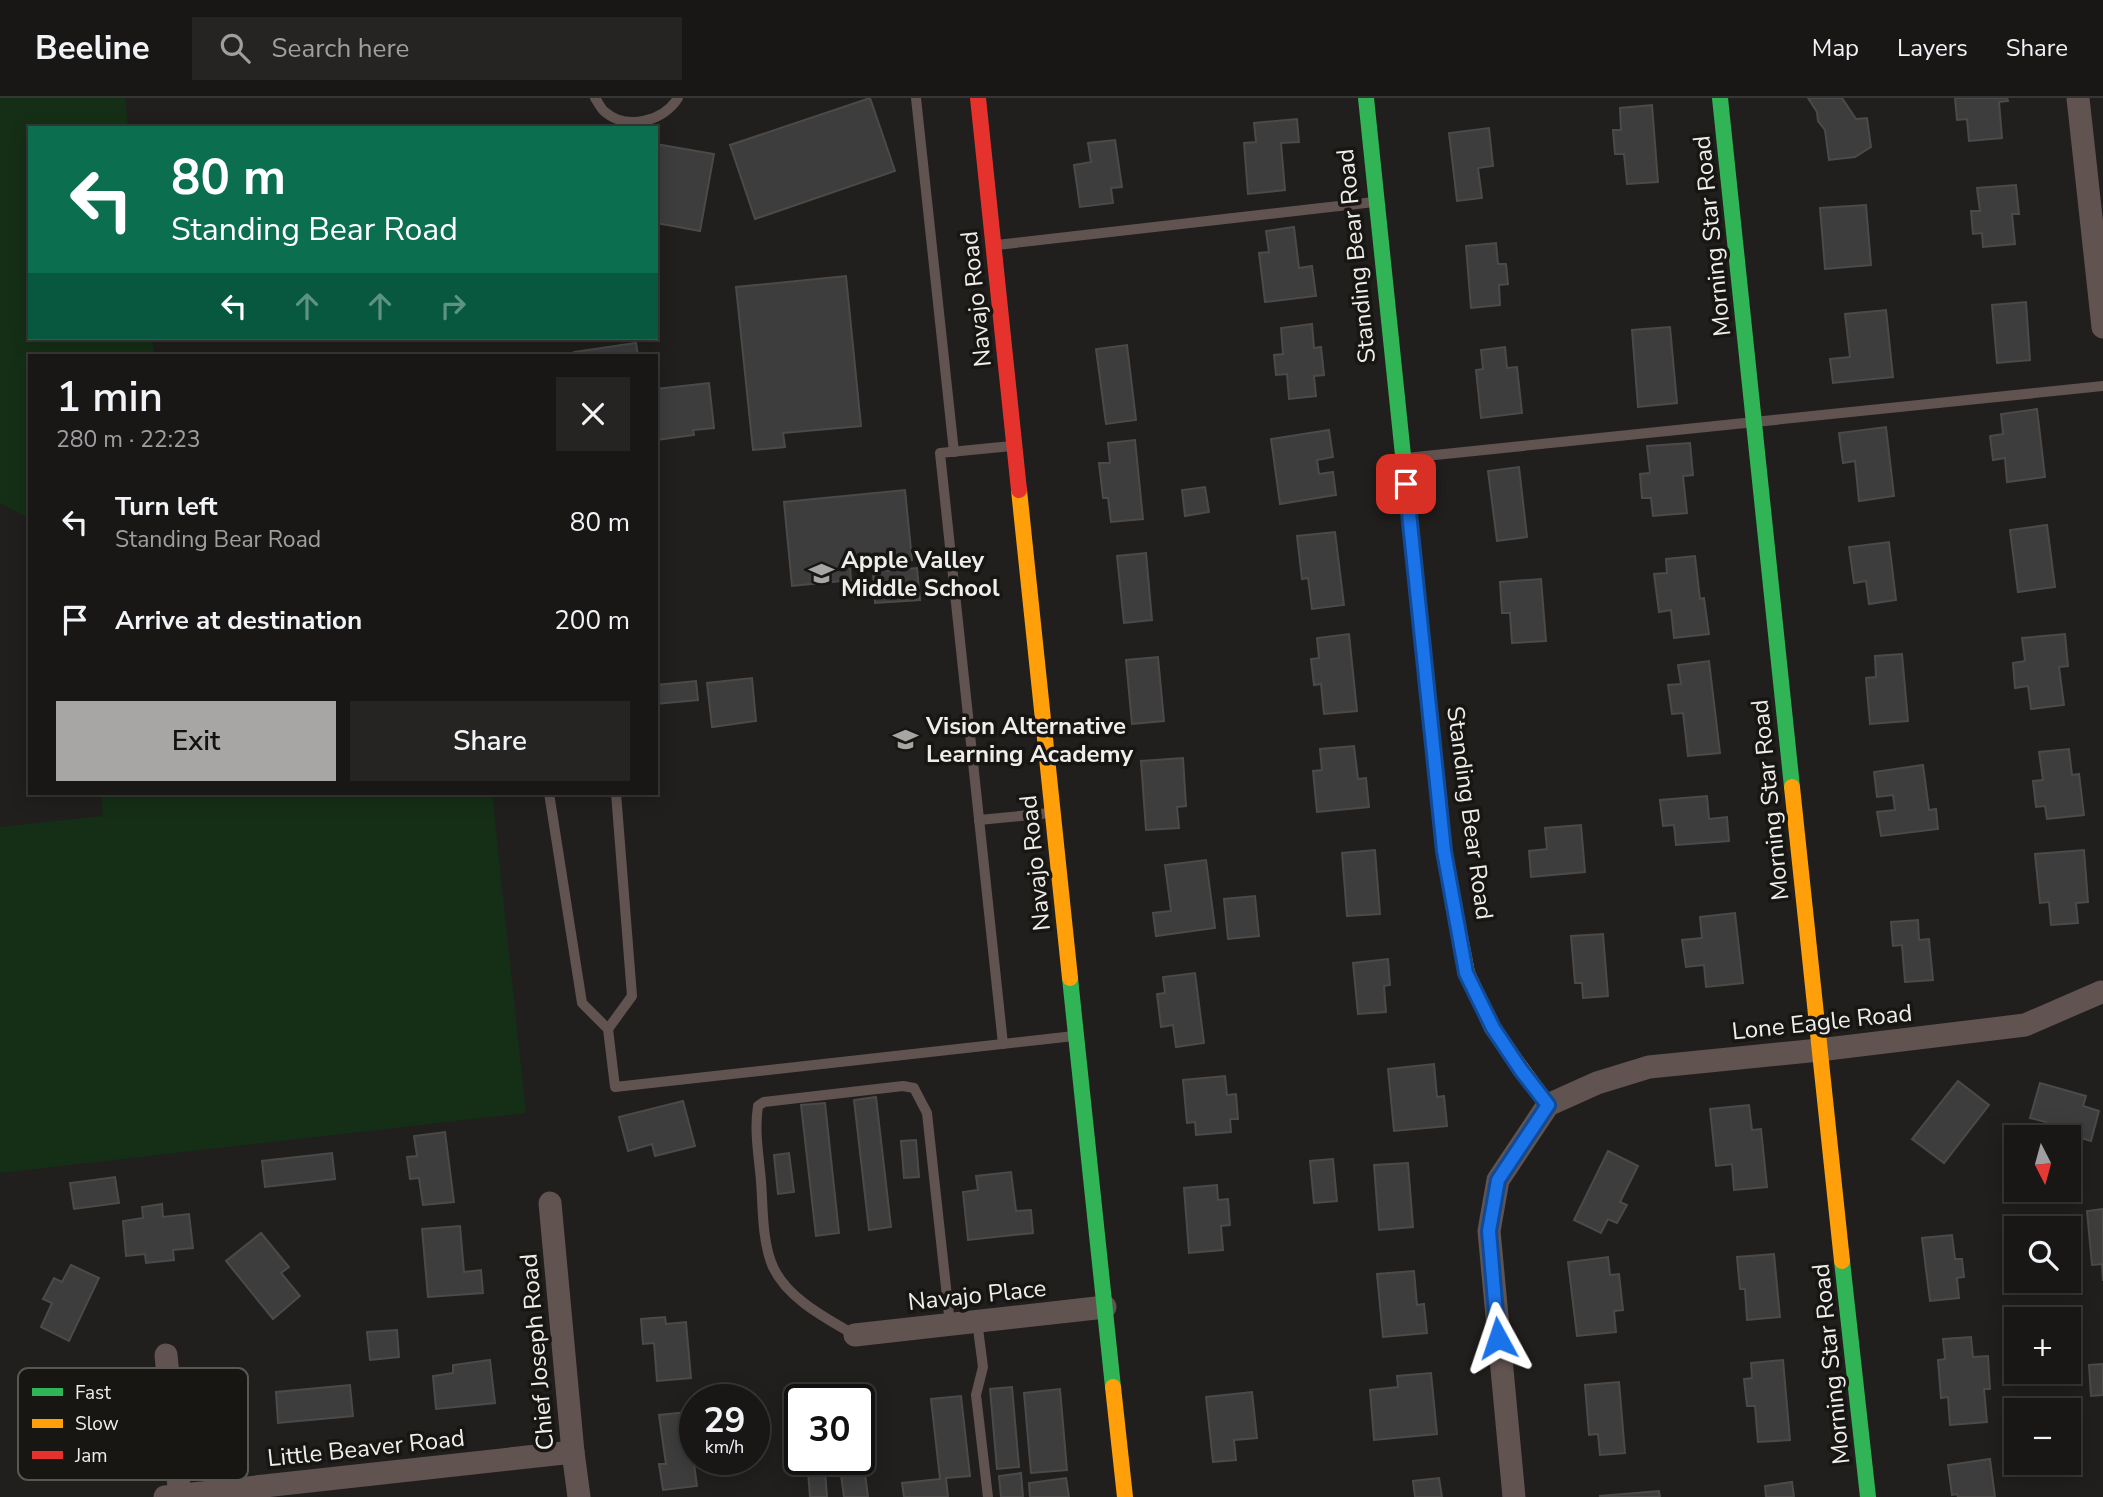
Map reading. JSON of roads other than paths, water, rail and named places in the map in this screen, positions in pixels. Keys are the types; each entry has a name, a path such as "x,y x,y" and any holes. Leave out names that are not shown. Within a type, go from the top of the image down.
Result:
{"street":[{"name":"Navajo Road","path":"978,98 1125,1497"},
{"name":"Standing Bear Road","path":"1366,98 1444,851 1466,973 1493,1028 1548,1105"},
{"name":"Morning Star Road","path":"1720,98 1868,1497"},
{"path":"2078,98 2103,327"},
{"name":"Lone Eagle Road","path":"1548,1105 1597,1083 1649,1066 1819,1050 2025,1025 2102,992"},
{"path":"1514,1497 1489,1231 1498,1180 1548,1105"},
{"name":"Chief Joseph Road","path":"550,1203 572,1452 579,1497"},
{"name":"Navajo Place","path":"855,1335 1105,1307"},
{"path":"166,1355 167,1368"},
{"name":"Little Beaver Road","path":"175,1496 572,1452"}],"lane":[{"path":"595,98 604,112 625,121 646,121 671,110 678,98"},
{"path":"916,98 954,452"},
{"path":"993,246 1376,202"},
{"path":"1403,458 2103,386"},
{"path":"1003,1044 940,453 1014,445"},
{"path":"549,795 582,1003 608,1029 615,1087 1077,1035"},
{"path":"608,1029 632,996 616,795"},
{"path":"979,820 1053,812"},
{"path":"855,1335 814,1311 781,1279 771,1262 766,1239 756,1127 758,1106 764,1102 903,1086 914,1088 927,1113 950,1324"},
{"path":"977,1321 983,1367 976,1395 988,1497"}],"place":[{"name":"Apple Valley Middle School","path":"821,574"},
{"name":"Vision Alternative Learning Academy","path":"906,740"}]}
